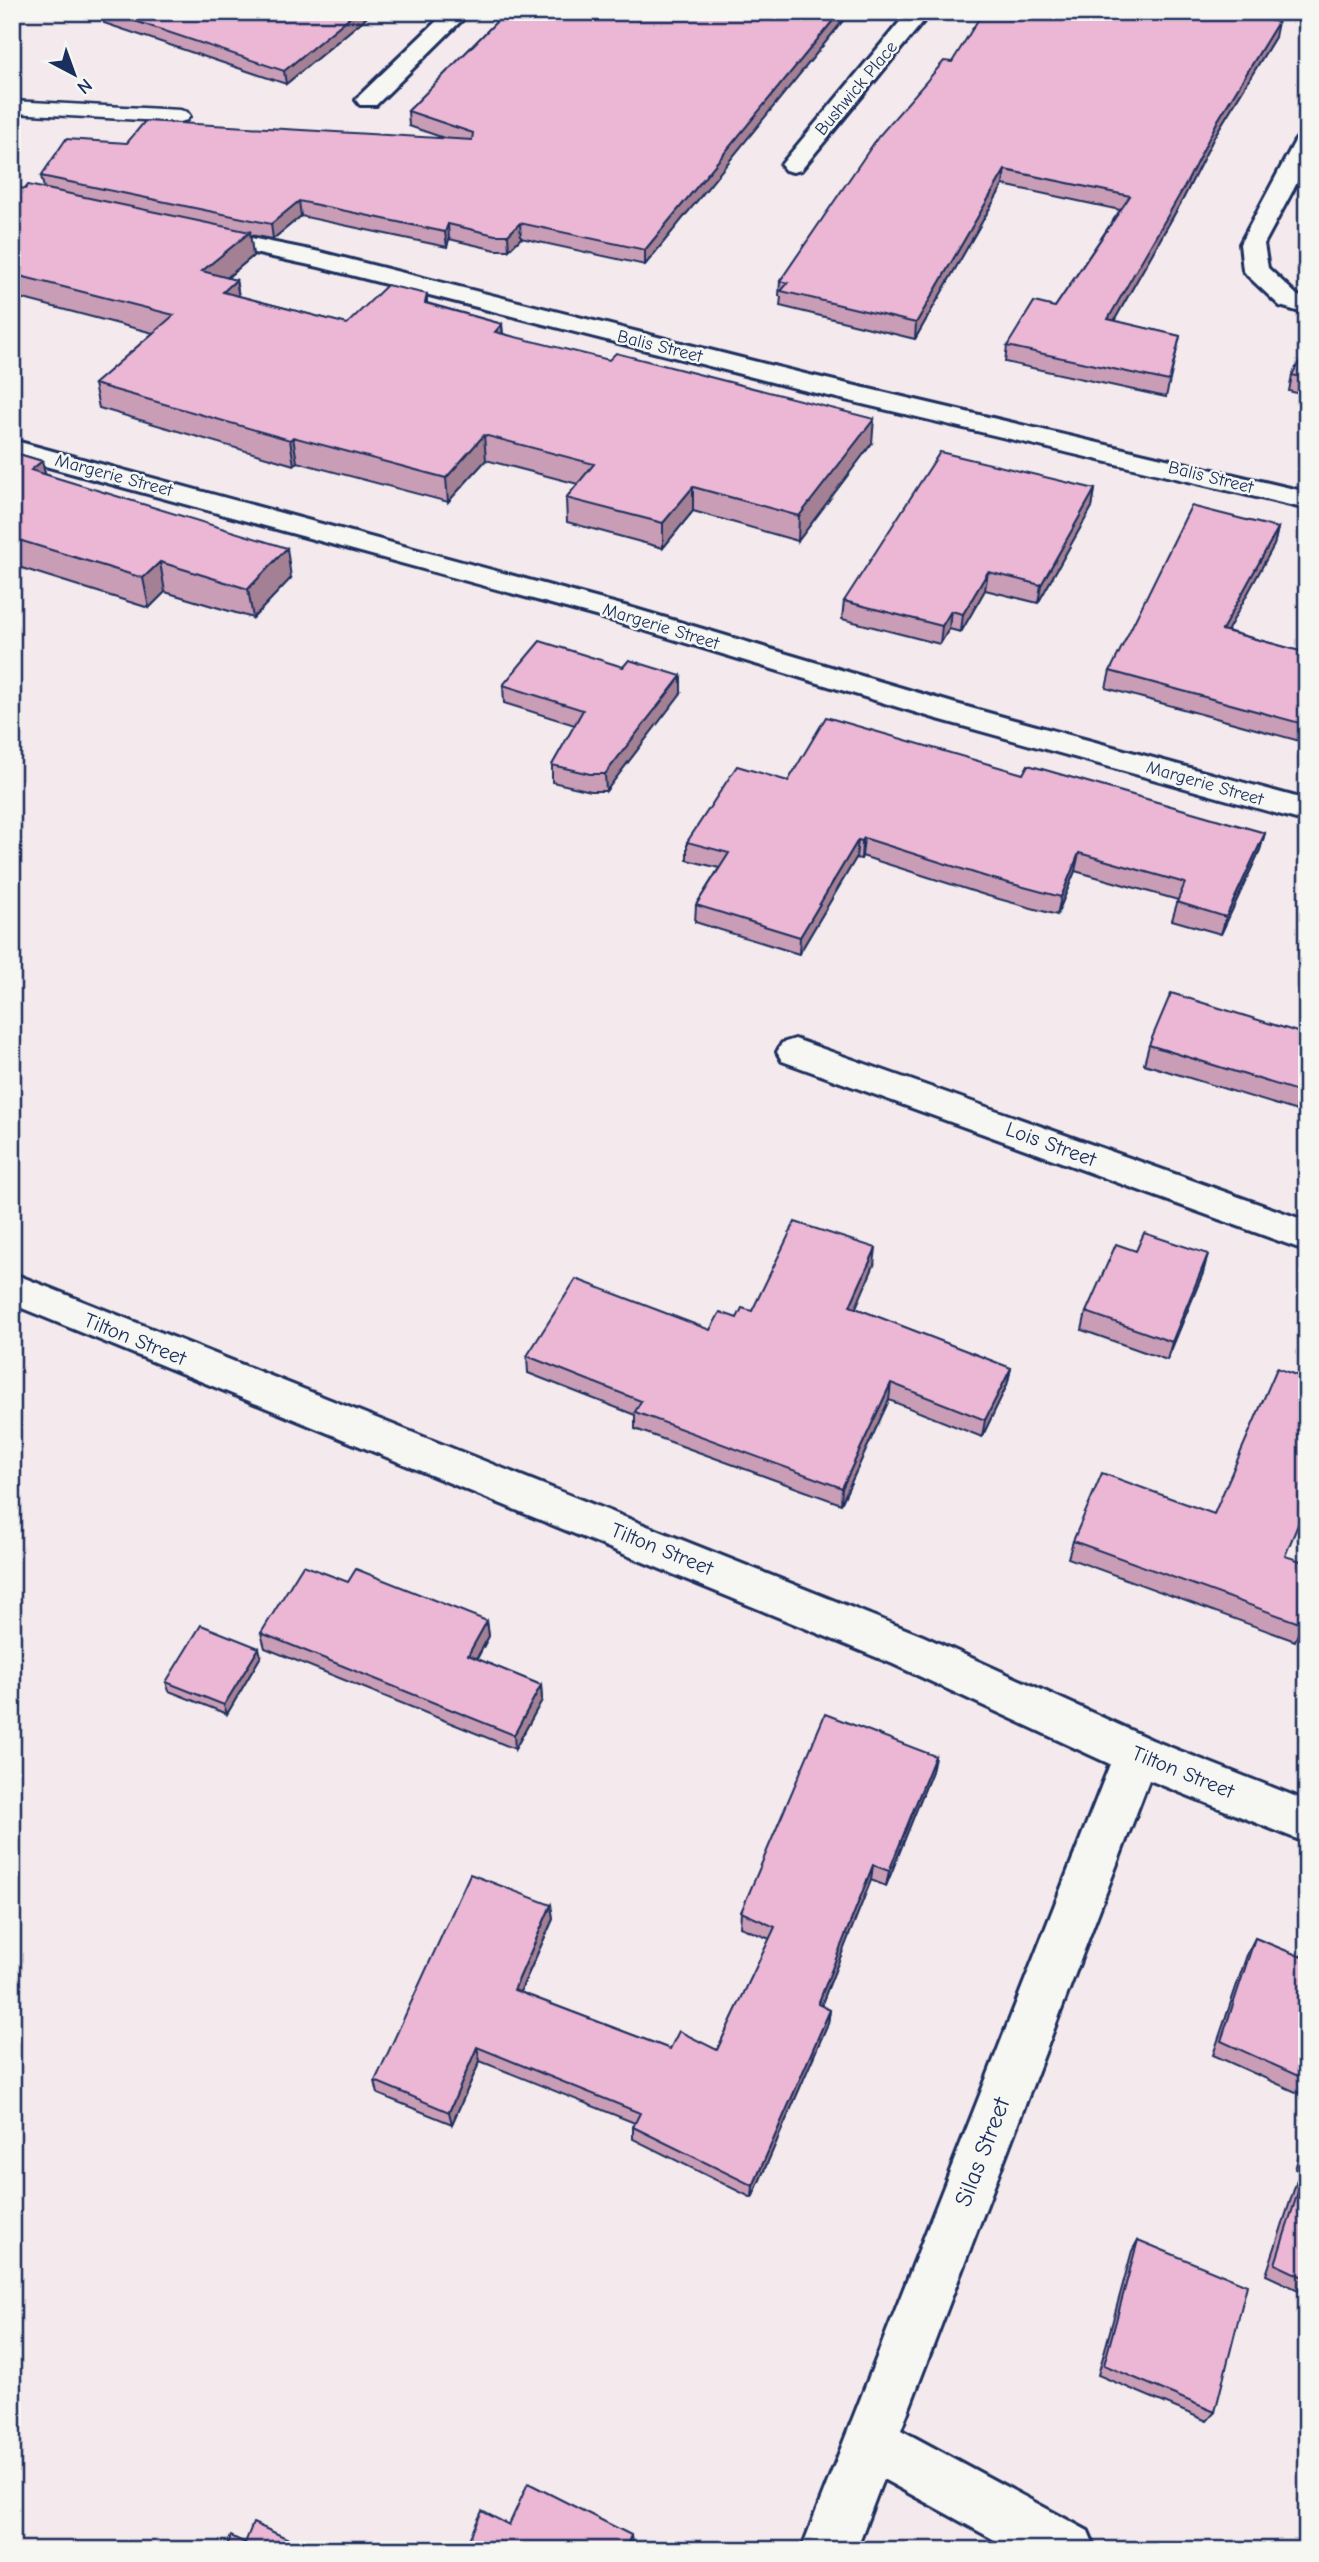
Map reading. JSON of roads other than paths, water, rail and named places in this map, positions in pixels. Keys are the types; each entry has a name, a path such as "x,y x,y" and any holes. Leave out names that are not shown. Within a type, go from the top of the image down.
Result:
{"street":[{"path":"368,100 460,12"},
{"name":"Bushwick Place","path":"793,164 920,12"},
{"path":"1298,304 1256,270 1252,244 1307,141"},
{"name":"Balis Street","path":"184,232 320,260 790,379 1307,501"},
{"name":"Margerie Street","path":"12,448 608,610 945,711 1307,811"},
{"name":"Lois Street","path":"795,1052 1307,1236"},
{"name":"Tilton Street","path":"12,1288 895,1645 1136,1754 1307,1822"},
{"name":"Silas Street","path":"828,2550 1136,1754"},
{"path":"869,2442 1069,2550"}],"lane":[{"path":"12,107 180,116"}]}
